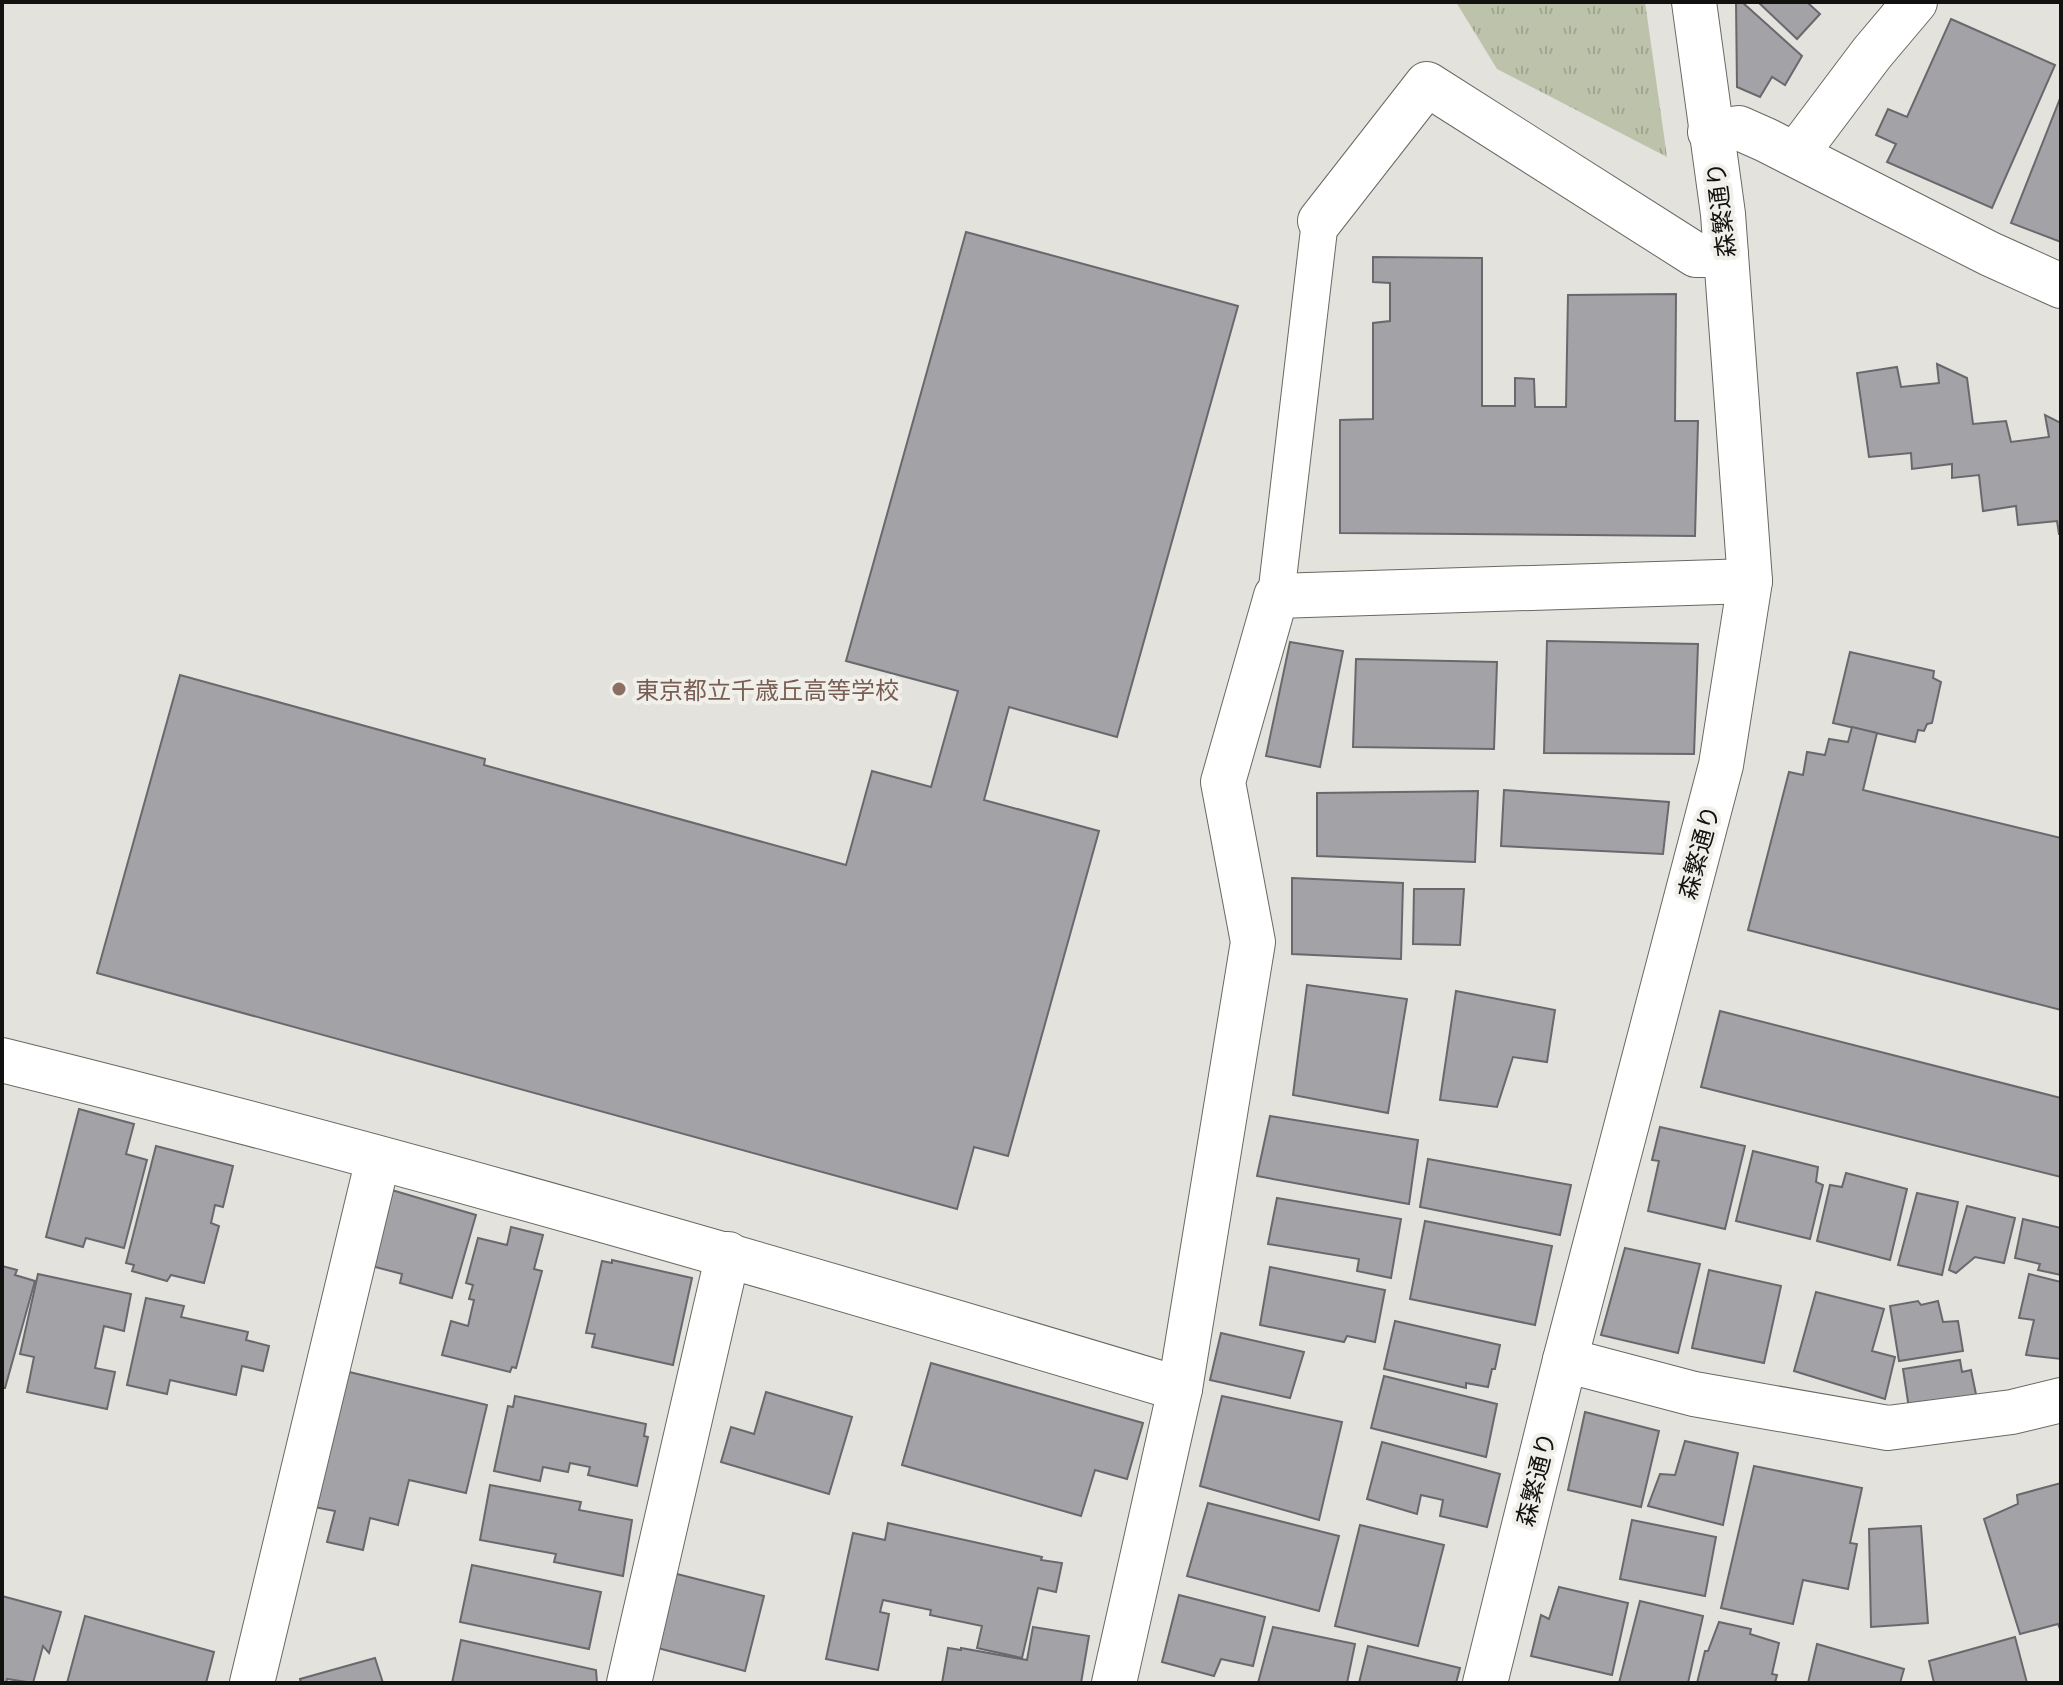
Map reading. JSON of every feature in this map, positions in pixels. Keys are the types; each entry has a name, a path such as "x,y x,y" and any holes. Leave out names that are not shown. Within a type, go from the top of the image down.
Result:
{"street":[{"name":"森繁通り","path":"1485,1683 1565,1360 1721,765 1750,581 1723,214 1694,2"},
{"path":"1796,154 1872,53 1915,2"},
{"path":"1320,221 1427,84 1696,255 1726,255"},
{"path":"1710,132 1739,128 1990,254 2061,286"},
{"path":"1114,1683 1180,1389 1253,942 1223,782 1276,596 1750,581"},
{"path":"2,1060 728,1254 1180,1389"},
{"path":"252,1683 378,1159"},
{"path":"629,1683 728,1254"},
{"path":"1565,1360 1694,1394 1888,1428 2012,1412 2061,1400"}],"lane":[{"path":"1276,596 1320,221"}],"green space":[{"path":"1456,2 1645,2 1667,157 1497,69"}],"building":[{"path":"1736,2 1742,2 1802,56 1785,85 1772,77 1760,97 1737,87"},
{"path":"1758,2 1807,2 1820,14 1797,39"},
{"path":"1951,19 2055,65 1992,208 1887,162 1896,144 1876,135 1888,109 1907,117"},
{"path":"2061,96 2061,242 2011,223"},
{"path":"966,232 1238,306 1117,737 1009,707 984,800 1099,831 1008,1156 974,1147 957,1209 97,973 180,675 485,759 484,765 846,865 872,771 931,787 958,691 846,661"},
{"path":"1373,257 1482,258 1482,406 1515,406 1515,378 1534,379 1535,407 1566,407 1568,295 1676,294 1675,421 1698,421 1695,536 1340,533 1340,420 1373,419 1373,323 1390,321 1390,283 1373,282"},
{"path":"1937,364 1967,378 1973,424 2006,421 2011,442 2049,437 2045,415 2061,423 2061,534 2057,521 2018,525 2016,506 1983,511 1979,475 1952,478 1952,464 1912,469 1911,453 1869,457 1857,373 1897,367 1901,387 1939,383"},
{"path":"1547,641 1698,644 1694,754 1544,753"},
{"path":"1290,642 1343,651 1320,767 1266,756"},
{"path":"1850,652 1934,671 1933,678 1941,682 1932,723 1927,724 1924,731 1918,730 1915,742 1833,723"},
{"path":"1356,659 1497,662 1494,749 1353,747"},
{"path":"1852,727 1877,733 1863,790 2061,838 2061,1010 1748,930 1789,772 1803,775 1807,752 1825,755 1829,739 1848,742"},
{"path":"1504,790 1669,802 1663,854 1501,846"},
{"path":"1478,791 1475,862 1317,856 1317,793"},
{"path":"1292,878 1403,883 1401,959 1292,954"},
{"path":"1414,889 1464,889 1460,945 1413,944"},
{"path":"1307,985 1407,999 1388,1113 1293,1095"},
{"path":"1456,991 1555,1010 1547,1062 1513,1057 1497,1107 1440,1100"},
{"path":"1720,1011 2061,1098 2061,1177 1701,1087"},
{"path":"79,1109 134,1124 126,1154 147,1160 124,1248 86,1238 83,1247 46,1237"},
{"path":"1270,1116 1418,1140 1409,1204 1257,1176"},
{"path":"1660,1127 1745,1146 1725,1229 1648,1211 1659,1161 1652,1160"},
{"path":"156,1146 233,1166 223,1207 215,1205 211,1223 219,1226 204,1283 171,1275 167,1281 132,1271 134,1265 126,1263"},
{"path":"1753,1151 1818,1167 1816,1182 1823,1185 1810,1239 1736,1221"},
{"path":"1428,1159 1571,1185 1560,1235 1420,1207"},
{"path":"1846,1173 1907,1189 1890,1260 1817,1241 1830,1185 1842,1187"},
{"path":"385,1188 476,1215 452,1298 400,1283 402,1274 364,1264"},
{"path":"1917,1193 1958,1202 1942,1275 1898,1265"},
{"path":"1277,1198 1401,1219 1391,1278 1357,1271 1359,1259 1268,1244"},
{"path":"1967,1206 2015,1218 2004,1263 1975,1257 1956,1273 1949,1270"},
{"path":"2023,1219 2061,1228 2061,1275 2038,1270 2040,1264 2015,1258"},
{"path":"1425,1221 1552,1246 1535,1325 1410,1299"},
{"path":"511,1227 543,1235 534,1269 542,1271 516,1368 512,1367 510,1372 442,1355 451,1321 468,1326 474,1300 469,1299 473,1285 466,1283 478,1238 507,1245"},
{"path":"1625,1248 1700,1264 1678,1353 1601,1335"},
{"path":"612,1260 692,1278 673,1365 592,1347 595,1334 586,1333 602,1261 612,1263"},
{"path":"2,1266 17,1270 15,1275 35,1281 2,1391"},
{"path":"1270,1267 1385,1290 1375,1342 1347,1336 1344,1342 1260,1325"},
{"path":"1709,1270 1781,1286 1764,1363 1692,1348"},
{"path":"38,1274 131,1294 124,1331 104,1326 95,1368 115,1372 107,1409 27,1392 34,1357 20,1354"},
{"path":"2029,1274 2061,1282 2061,1359 2026,1355 2034,1320 2019,1318"},
{"path":"1816,1292 1884,1309 1872,1351 1895,1357 1885,1399 1794,1371"},
{"path":"146,1298 184,1306 181,1317 248,1332 246,1340 269,1346 263,1371 242,1366 236,1395 170,1380 167,1394 127,1385"},
{"path":"1918,1301 1921,1305 1938,1301 1943,1322 1958,1321 1963,1351 1899,1361 1890,1306"},
{"path":"1395,1321 1500,1345 1488,1387 1466,1383 1466,1388 1384,1369"},
{"path":"1221,1333 1304,1352 1290,1398 1210,1380"},
{"path":"1960,1360 1962,1372 1971,1370 1978,1404 1910,1415 1903,1369"},
{"path":"931,1363 1143,1423 1127,1479 1095,1470 1081,1516 902,1465"},
{"path":"341,1370 487,1405 466,1493 409,1480 398,1525 370,1518 363,1550 327,1542 335,1511 309,1506"},
{"path":"1384,1376 1497,1404 1486,1457 1371,1428"},
{"path":"766,1392 852,1417 829,1494 721,1462 731,1427 754,1434"},
{"path":"515,1396 646,1424 644,1436 648,1437 637,1486 588,1475 590,1467 570,1463 568,1472 543,1467 540,1481 494,1471 508,1406 513,1407"},
{"path":"1222,1396 1342,1422 1319,1520 1200,1486"},
{"path":"1585,1412 1659,1431 1641,1507 1568,1490"},
{"path":"1685,1441 1738,1453 1723,1525 1648,1506 1660,1474 1675,1475"},
{"path":"1382,1442 1500,1474 1487,1527 1440,1516 1443,1500 1421,1495 1417,1514 1367,1499"},
{"path":"1754,1466 1862,1488 1850,1543 1857,1544 1848,1589 1803,1580 1793,1624 1721,1608"},
{"path":"2061,1483 2061,1631 2058,1624 2020,1634 1984,1519 2018,1504 2017,1495"},
{"path":"490,1485 581,1502 579,1510 632,1520 623,1576 554,1562 556,1554 480,1540"},
{"path":"1208,1503 1339,1536 1319,1611 1187,1576"},
{"path":"1632,1520 1716,1537 1705,1596 1620,1579"},
{"path":"888,1523 1062,1563 1056,1592 1038,1588 1022,1658 977,1648 982,1626 930,1615 931,1610 883,1600 880,1612 889,1614 878,1670 826,1659 853,1533 885,1540"},
{"path":"1360,1525 1444,1545 1418,1646 1335,1626"},
{"path":"1921,1526 1928,1623 1871,1627 1869,1529"},
{"path":"472,1565 601,1592 589,1649 460,1622"},
{"path":"673,1573 764,1596 745,1671 654,1647"},
{"path":"1559,1587 1628,1603 1612,1675 1531,1656 1541,1615 1549,1619"},
{"path":"1179,1595 1265,1617 1253,1666 1221,1659 1214,1676 1162,1662"},
{"path":"2,1596 61,1612 49,1653 43,1646 33,1683 7,1679 6,1683 2,1683"},
{"path":"1640,1601 1703,1616 1688,1683 1619,1683"},
{"path":"85,1616 214,1652 206,1683 67,1683"},
{"path":"1719,1622 1751,1629 1750,1634 1779,1643 1772,1674 1777,1675 1775,1683 1697,1683 1705,1651 1708,1651"},
{"path":"1033,1627 1089,1636 1081,1683 942,1683 948,1648 1027,1660"},
{"path":"1273,1627 1355,1644 1347,1683 1258,1683"},
{"path":"2015,1637 2027,1683 1934,1683 1929,1661"},
{"path":"461,1640 596,1670 597,1683 452,1683"},
{"path":"1817,1644 1904,1669 1900,1683 1808,1683"},
{"path":"1368,1646 1460,1668 1456,1683 1359,1683"},
{"path":"375,1658 383,1683 301,1683 300,1679"}],"place":[{"name":"東京都立千歳丘高等学校","path":"619,689"}]}
